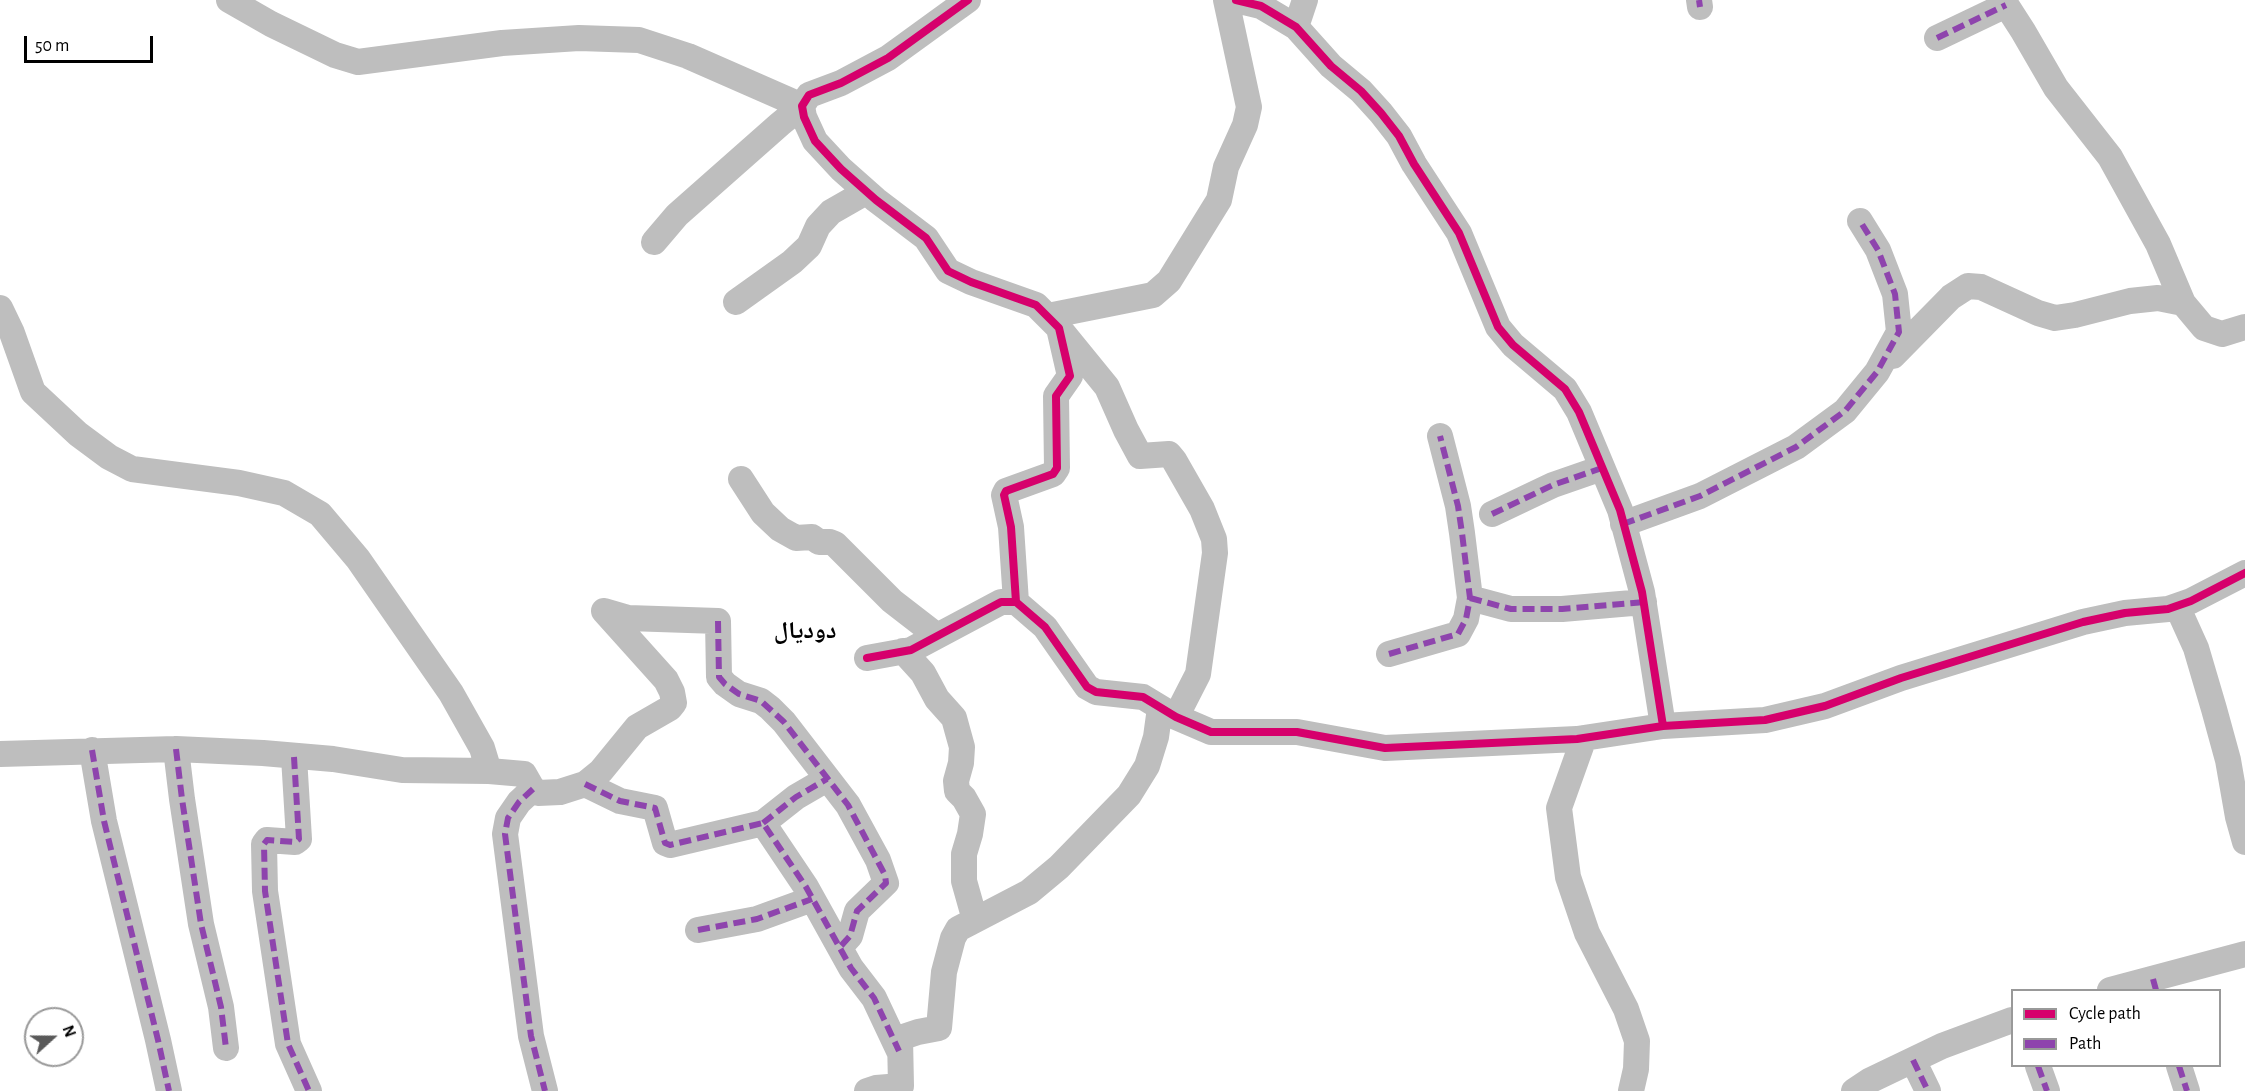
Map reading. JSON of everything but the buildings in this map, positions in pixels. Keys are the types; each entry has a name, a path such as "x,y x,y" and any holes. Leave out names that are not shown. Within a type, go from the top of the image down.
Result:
{"street":[{"path":"229,0 271,24 335,55 358,62 502,43 579,38 639,40 688,56 802,106"},
{"path":"654,242 677,214 802,106 809,95 840,83 888,58 968,0"},
{"path":"1054,322 1153,295 1169,281 1219,200 1226,167 1245,125 1249,107 1226,0"},
{"path":"1236,0 1261,6 1296,27 1331,66 1362,91 1399,136 1414,165 1459,233 1498,327 1513,345 1565,389 1579,412 1620,510 1644,602 1663,726"},
{"path":"1296,27 1305,0"},
{"path":"1937,39 2004,2 2056,88 2110,157 2158,244 2183,303 2204,328 2222,334 2245,327"},
{"path":"802,106 804,117 815,141 866,192 926,238 948,272 1036,305 1054,322 1107,387 1140,456 1169,454 1174,460 1202,509 1214,539 1215,554 1198,674 1168,712 1156,737 1147,766 1129,795 1059,867 1029,892 958,929 953,938 944,972 939,1029 900,1038 885,1089"},
{"path":"736,302 792,262 809,246 818,226 831,212 866,192"},
{"path":"1860,221 1878,250 1895,294 1899,332 1877,372"},
{"path":"1623,524 1700,496 1796,447 1845,411 1877,372 1951,297 1968,286 1981,287 2038,314 2055,318 2139,300 2158,298 2183,303"},
{"path":"0,308 12,333 33,392 78,434 109,457 132,469 239,483 284,492 320,514 358,559 451,693 482,748 489,771"},
{"path":"1016,602 1011,527 1004,495 1006,491 1053,474 1057,468 1056,396 1070,376 1054,322"},
{"path":"1389,654 1458,634 1466,619 1470,598 1458,506 1440,436"},
{"path":"1492,514 1553,485 1602,468"},
{"path":"741,479 763,513 780,529 796,538 812,537 819,542 835,544 892,600 936,635"},
{"path":"867,658 911,650 1001,602 1016,602 1045,627 1087,687 1096,692 1143,697 1168,712 1211,732 1297,732 1385,748 1584,738 1663,726 1766,720 1825,706 1901,678 2084,622 2125,613 2168,609 2191,601 2245,573"},
{"path":"1470,598 1511,609 1562,609 1644,602"},
{"path":"2177,606 2196,648 2214,709 2228,760 2238,818 2245,842"},
{"path":"0,754 176,749 263,753 333,759 402,770 489,771 524,774 538,793 560,792 585,784 601,771 637,727 670,708 674,703 666,680 604,611 628,618 718,621 719,677 739,694 761,701 784,722 848,805 885,875 886,883 857,911 850,936 840,947"},
{"path":"903,651 923,673 937,699 954,718 962,747 956,781 957,791 973,814 964,854 964,881 975,920"},
{"path":"1584,738 1559,808 1568,878 1587,933 1626,1009 1637,1041 1636,1069 1631,1091"},
{"path":"176,749 201,924 221,1007 226,1048"},
{"path":"92,750 104,821 169,1091"},
{"path":"294,757 299,839 295,842 267,840 264,844 265,891 288,1044 309,1091"},
{"path":"585,784 620,801 655,807 665,843 670,845 763,823 796,797 826,779"},
{"path":"533,789 519,802 508,818 505,834 506,856 515,903 531,1036 545,1091"},
{"path":"763,823 812,899 851,968 874,998 898,1051"},
{"path":"698,930 757,919 812,899"},
{"path":"2119,989 2155,985 2245,954"},
{"path":"1854,1091 1869,1081 1942,1046 2011,1021"},
{"path":"1913,1060 1928,1091"},
{"path":"2039,1067 2047,1091"},
{"path":"2180,1067 2187,1091"}],"marked path":[{"path":"1699,0 1700,7"},
{"path":"1937,38 2006,5"},
{"path":"1623,524 1700,496 1796,447 1845,411 1877,372 1899,332 1895,294 1878,250 1860,221"},
{"path":"1389,654 1458,634 1466,619 1470,598 1462,533 1458,506 1440,436"},
{"path":"1492,514 1553,485 1602,468"},
{"path":"1470,598 1511,609 1562,609 1644,602"},
{"path":"718,621 719,677 739,694 761,701 784,722 848,805 885,875 886,883 857,911 850,936 840,947"},
{"path":"176,749 201,924 221,1007 226,1048"},
{"path":"92,750 104,821 169,1091"},
{"path":"294,757 299,839 295,842 267,840 264,844 265,891 288,1044 309,1091"},
{"path":"763,823 796,797 827,779"},
{"path":"585,784 620,801 655,808 665,843 670,845 763,823 806,887 851,968 874,998 899,1051"},
{"path":"533,789 519,802 508,818 505,834 531,1036 545,1091"},
{"path":"698,930 757,919 812,899"},
{"path":"2153,979 2156,989"},
{"path":"1913,1060 1928,1091"},
{"path":"2038,1067 2047,1091"},
{"path":"2179,1067 2187,1091"}],"cycle path":[{"path":"968,0 888,58 841,83 809,95 802,106 804,117 815,141 841,169 876,200 926,238 948,271 971,282 1036,305 1059,328 1070,376 1056,396 1057,468 1053,474 1006,491 1004,495 1011,527 1016,602"},
{"path":"1236,0 1261,6 1296,27 1331,66 1361,91 1381,113 1399,136 1414,164 1459,233 1498,327 1513,345 1565,389 1579,412 1620,510 1642,592 1663,726"},
{"path":"867,658 911,650 1001,602 1016,602 1045,627 1087,687 1096,692 1143,697 1176,717 1211,732 1297,732 1385,748 1577,739 1663,726 1765,720 1825,706 1901,678 2083,622 2125,613 2168,609 2191,601 2245,573"}],"district":[{"name":"دودیال","path":"805,631"}]}
